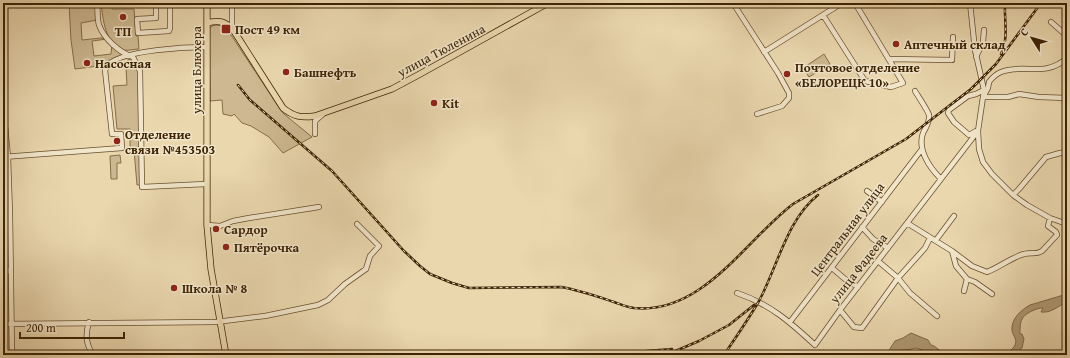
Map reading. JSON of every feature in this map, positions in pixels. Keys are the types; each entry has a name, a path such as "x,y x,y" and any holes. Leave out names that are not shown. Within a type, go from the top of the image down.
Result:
{"main road":[{"name":"улица Блюхера","path":"207,3 207,225 211,270 226,355"},
{"name":"улица Тюленина","path":"232,28 281,104 287,111 302,118 315,116 392,89 548,3"},
{"path":"208,23 221,21 225,22 232,28"}],"street":[{"path":"97,3 100,26 111,44 133,58 140,71 142,187 206,184"},
{"path":"156,3 156,18 137,19 138,33 169,31 170,3"},
{"path":"232,3 232,28"},
{"path":"734,3 789,93 788,98 782,106 757,114"},
{"path":"764,52 842,3"},
{"path":"823,15 865,81 891,87 903,82 855,3"},
{"path":"970,3 976,57 984,90 978,131 979,149 983,162 992,174 1013,195 1050,218 1067,224"},
{"path":"1051,22 1067,36"},
{"path":"976,57 983,42 984,30"},
{"path":"889,59 952,60 953,36"},
{"path":"5,157 122,148 121,134 112,134 105,70 110,63 127,55 182,47 207,47"},
{"path":"983,97 988,88 989,82 999,73 1007,70 1047,70 1061,64 1067,58"},
{"path":"978,131 969,135 954,122 948,113 949,110 968,96 984,90"},
{"path":"915,91 929,115 929,122 923,134 922,149 932,170 942,179"},
{"path":"983,97 1008,97 1019,94 1039,98 1067,98"},
{"path":"3,105 5,157 10,214 12,355"},
{"path":"315,134 315,121 324,113"},
{"name":"улица Фадеева","path":"737,293 753,298 766,305 790,322 815,345 840,310 978,131"},
{"name":"Центральная улица","path":"790,322 922,149"},
{"path":"1013,195 1020,189 1046,158 1067,152"},
{"path":"868,191 882,202"},
{"path":"207,225 220,226 233,221 319,207"},
{"path":"3,215 10,214"},
{"path":"936,240 954,216"},
{"path":"907,223 930,238 936,240 972,266 987,272 1002,266 1021,254 1037,253 1042,250 1057,235 1056,232 1048,226 1050,218"},
{"path":"3,324 220,321 273,315 318,305 328,300 345,284 366,269 370,256 379,246 357,224"},
{"path":"862,228 873,239 888,248"},
{"path":"840,310 854,327 862,328 898,278 925,248 930,238"},
{"path":"952,251 956,266 967,279 975,282 992,294"},
{"path":"878,261 898,278 910,293 937,316"},
{"path":"832,268 845,279 858,287"},
{"path":"3,270 11,271"},
{"path":"964,292 967,279"},
{"path":"88,355 86,340 89,322"},
{"path":"88,348 92,355"}],"shaded area":[{"path":"69,3 95,3 97,20 81,23 82,40 101,38 107,39 92,41 94,56 111,54 112,45 122,55 106,65 75,69 71,40"},
{"path":"101,3 112,3 112,9 134,9 136,36 138,36 139,49 123,50 112,42 106,30"},
{"path":"216,25 223,26 227,29 284,114 312,137 283,153 269,137 251,126 242,123 234,114 232,116 223,114 222,100 210,101 209,29"},
{"path":"824,54 830,64 809,77 803,68"},
{"path":"128,59 133,60 139,72 141,185 137,185 134,150 130,146 130,129 117,129 113,86 127,85 126,68 128,67"},
{"path":"120,155 121,163 117,163 117,179 111,179 110,156"},
{"path":"1067,294 1067,308 1064,308 1065,305 1063,304 1053,310 1041,312 1043,308 1039,308 1030,312 1024,317 1021,322 1020,329 1020,334 1022,334 1024,339 1022,348 1012,355 1003,355 1011,350 1016,343 1012,332 1012,326 1013,322 1023,309 1030,305"},
{"path":"911,333 928,340 931,345 946,355 928,355 922,350 916,348 902,350 896,355 886,355 895,341"}],"railway":[{"path":"1001,54 1006,35 1005,3"},
{"path":"238,85 250,100 332,171 404,251 430,274 469,288 561,287 588,293 631,308 658,307 681,300 702,288 740,255 775,219 793,204 906,139 971,89 996,64 1041,3"},
{"path":"724,355 759,301 790,230 807,205 818,195"},
{"path":"666,355 699,341 729,325 754,305"},
{"path":"613,355 672,349"}],"place":[{"name":"ТП","path":"123,17"},
{"name":"Пост 49 км","path":"226,29"},
{"name":"Аптечный склад","path":"896,44"},
{"name":"Насосная","path":"87,63"},
{"name":"Башнефть","path":"286,72"},
{"name":"Почтовое отделение «БЕЛОРЕЦК 10»","path":"787,74"},
{"name":"Kit","path":"434,103"},
{"name":"Отделение связи №453503","path":"117,141"},
{"name":"Сардор","path":"216,229"},
{"name":"Пятёрочка","path":"226,247"},
{"name":"Школа № 8","path":"174,288"}]}
